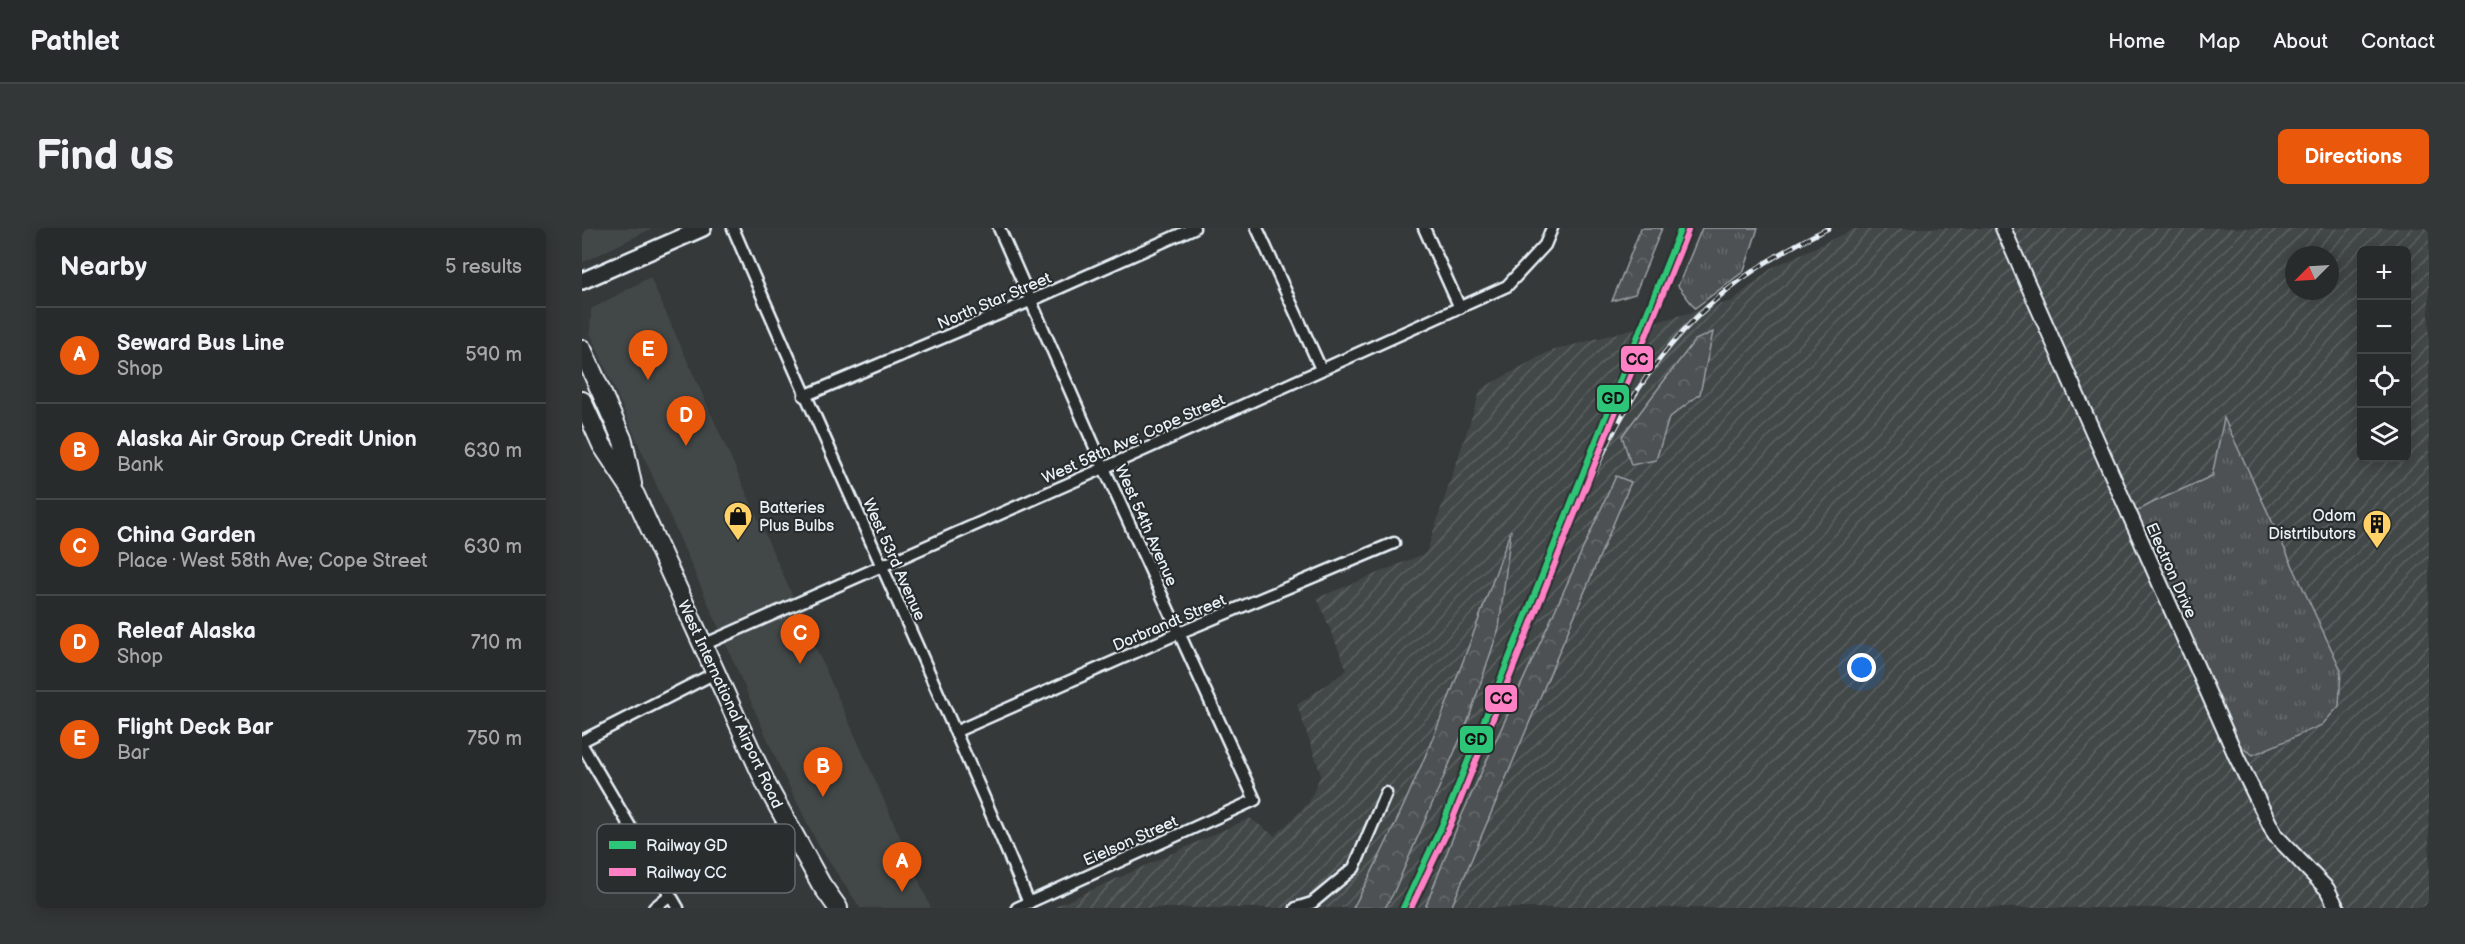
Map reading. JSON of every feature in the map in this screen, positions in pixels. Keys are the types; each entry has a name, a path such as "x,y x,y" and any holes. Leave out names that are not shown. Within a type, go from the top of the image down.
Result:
{"main road":[{"path":"582,281 701,228"},
{"name":"West International Airport Road","path":"582,349 623,441 635,495"},
{"name":"West International Airport Road","path":"582,401 602,445 635,495 767,786 788,824"},
{"name":"West International Airport Road","path":"795,837 821,884 838,908"}],"street":[{"name":"West 53rd Avenue","path":"733,228 804,396 957,731 1029,903"},
{"name":"West 54th Avenue","path":"999,228 1104,468 1255,800"},
{"name":"North Star Street","path":"804,396 1030,301 1194,228"},
{"path":"1257,228 1321,369"},
{"path":"1425,228 1460,308"},
{"name":"West 58th Ave; Cope Street","path":"703,645 1104,468 1507,286 1545,245 1552,228"},
{"name":"Electron Drive","path":"2003,228 2232,747 2269,824 2275,835 2327,889 2337,908"},
{"name":"Dorbrandt Street","path":"957,731 1179,633 1394,543"},
{"path":"629,824 582,743 715,673"},
{"path":"1296,908 1312,903 1354,868 1386,793"},
{"name":"Eielson Street","path":"1017,908 1255,800"},
{"path":"654,908 670,895 678,908"}],"shaded area":[{"path":"582,228 653,228 582,263"},
{"path":"1856,228 2429,228 2429,908 1052,908 1250,818 1275,836 1309,802 1321,774 1297,705 1347,670 1317,598 1426,553 1481,389 1548,352 1732,301 1773,267"},
{"path":"650,277 931,908 860,908 818,845 779,766 590,333 591,309"}],"green space":[{"path":"1641,228 1662,228 1635,294 1612,301"},
{"path":"1702,228 1758,228 1744,271 1695,308 1678,286"},
{"path":"1713,332 1700,394 1669,418 1656,460 1631,465 1622,436 1695,340"},
{"path":"2224,418 2341,670 2339,706 2322,725 2253,755 2236,744 2135,512 2212,476"},
{"path":"1616,476 1631,482 1451,908 1425,908 1461,817"},
{"path":"1511,530 1499,628 1468,721 1385,908 1353,908 1377,863 1419,770 1458,675"}],"railway":[{"path":"1576,511 1608,442 1639,387 1683,331 1735,284 1795,245 1829,228"}],"rail line":[{"name":"GD","path":"1403,908 1443,823 1681,228"},
{"name":"CC","path":"1411,908 1450,826 1688,231"}],"place":[{"name":"Flight Deck Bar","path":"648,380"},
{"name":"Releaf Alaska","path":"686,446"},
{"name":"Batteries Plus Bulbs","path":"738,542"},
{"name":"Odom Distrtibutors","path":"2377,550"},
{"name":"China Garden","path":"800,664"},
{"name":"Alaska Air Group Credit Union","path":"823,797"},
{"name":"Seward Bus Line","path":"902,892"}]}
